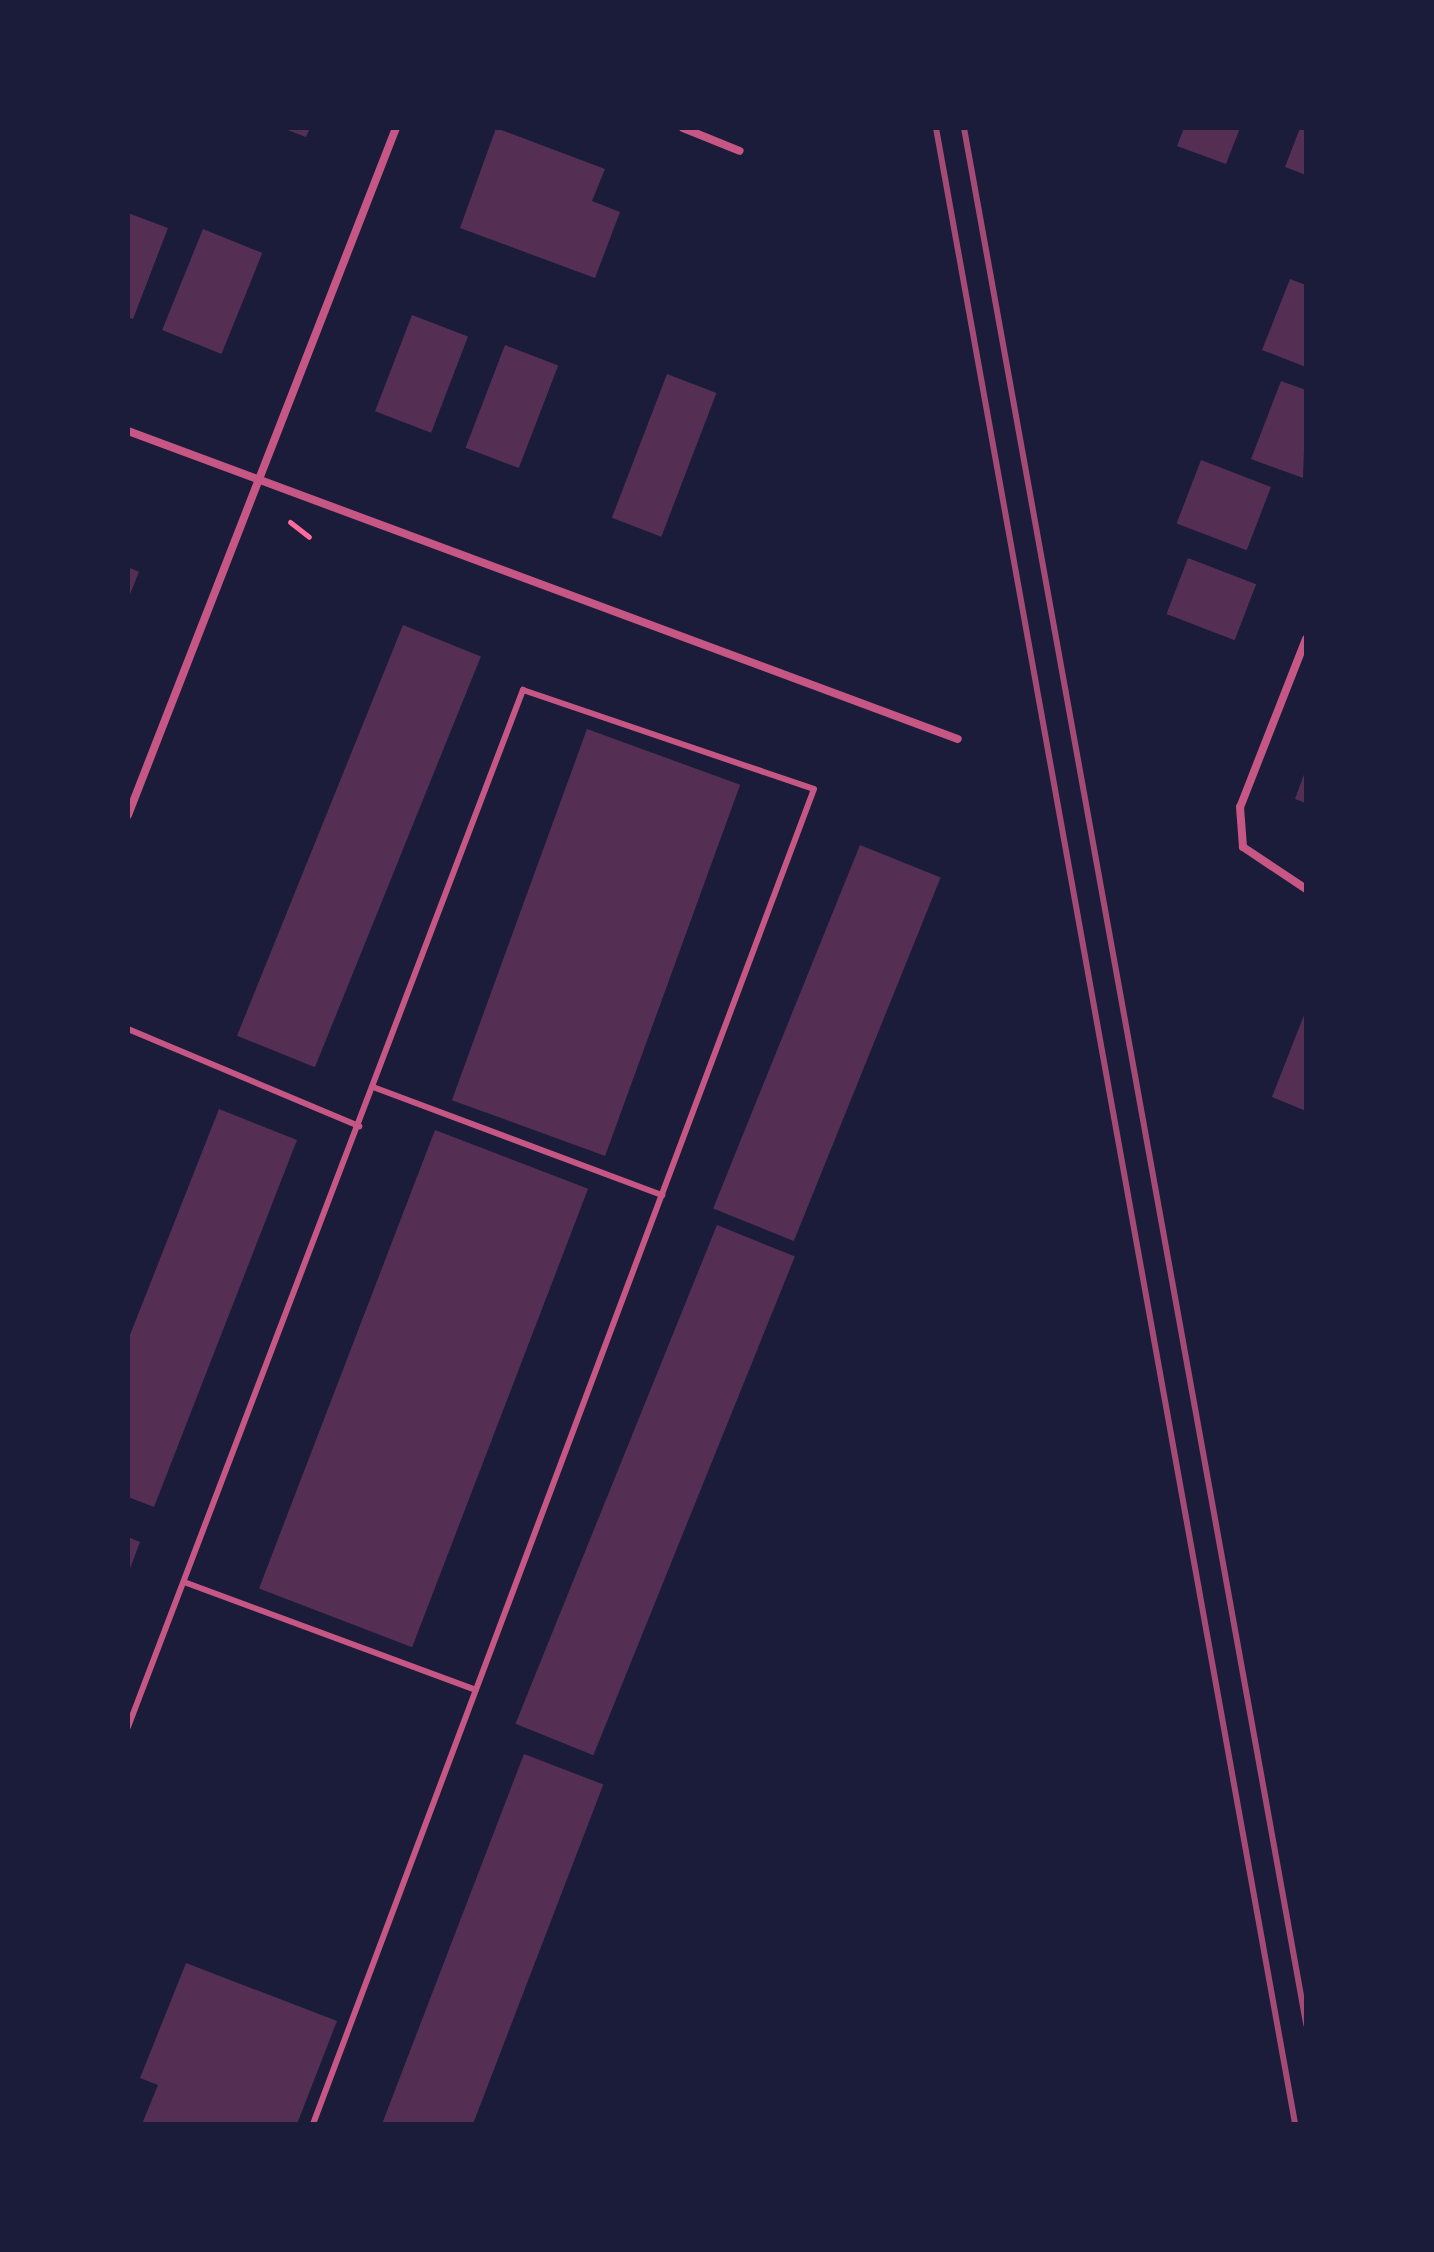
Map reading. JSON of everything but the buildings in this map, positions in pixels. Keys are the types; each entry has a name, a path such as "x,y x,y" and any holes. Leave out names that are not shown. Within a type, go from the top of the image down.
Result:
{"street":[{"path":"128,815 263,483 396,128"},
{"path":"683,128 740,151"},
{"path":"128,431 958,739"},
{"path":"1306,639 1240,807 1243,847 1306,889"}],"lane":[{"path":"128,1727 523,690 814,789 313,2124"},
{"path":"128,1029 359,1126"},
{"path":"373,1087 662,1195"},
{"path":"184,1582 476,1690"}],"path":[{"path":"290,522 309,537"}],"railway":[{"path":"936,128 1295,2124"},
{"path":"964,128 1306,2024"}]}
